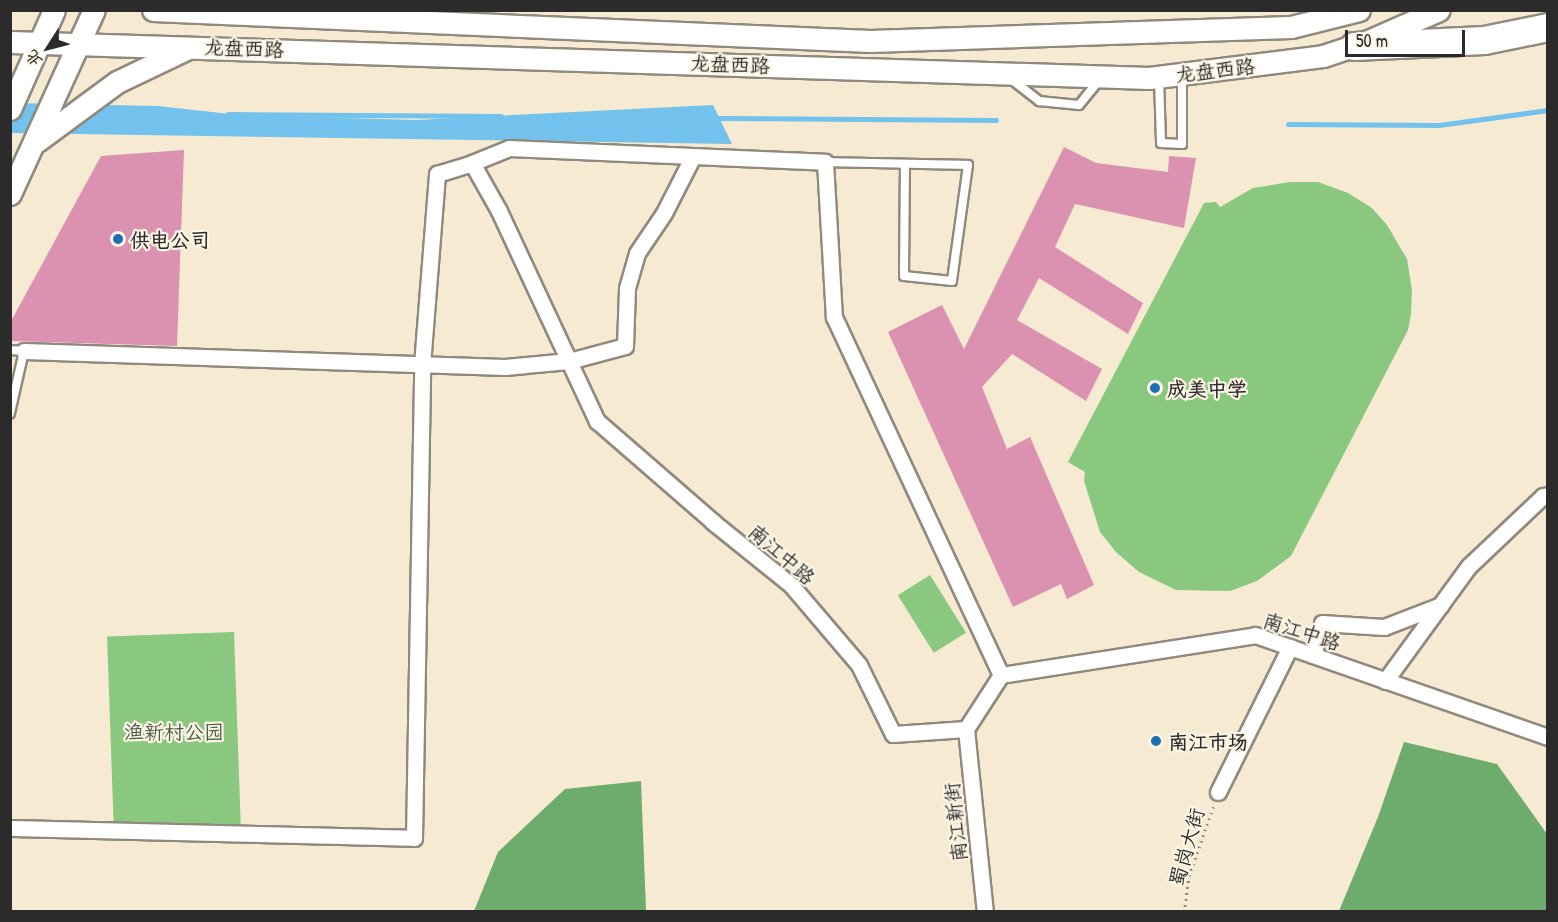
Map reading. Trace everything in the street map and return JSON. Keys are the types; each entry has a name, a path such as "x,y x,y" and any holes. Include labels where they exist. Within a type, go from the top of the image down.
{"highway":[{"path":"1354,46 1484,40 1548,27"}],"street":[{"path":"14,102 54,10"},
{"path":"10,194 94,10"},
{"name":"龙盘西路","path":"153,10 870,41 1291,27 1359,10"},
{"name":"龙盘西路","path":"10,42 1159,77 1323,56 1354,46 1439,10"},
{"path":"34,143 112,86 190,47"},
{"path":"10,828 414,838 422,365 437,174 472,163 509,147 825,162 834,317 1001,675 966,729"},
{"path":"17,351 505,367 569,361 625,346 627,288 637,253 664,213 693,156"},
{"name":"南江中路","path":"472,163 499,211 597,421 713,522 791,585 859,665 893,734 966,729"},
{"path":"1385,681 1469,566 1543,496 1548,495"},
{"path":"1313,655 1322,623 1384,627 1441,605"},
{"name":"南江中路","path":"1001,675 1255,634 1548,737"},
{"path":"1218,792 1290,647"},
{"name":"南江新街","path":"966,729 985,912"}],"lane":[{"path":"1000,72 1039,101 1079,105 1103,76"},
{"path":"1159,77 1161,144 1182,144 1182,74"},
{"path":"825,162 968,165 952,281 904,276 905,164"},
{"path":"10,413 17,351"}],"path":[{"name":"蜀岗大街","path":"1184,912 1190,876 1218,792"}],"green space":[{"path":"1290,182 1318,182 1348,193 1372,208 1387,225 1407,259 1412,290 1408,330 1291,556 1257,581 1230,591 1176,590 1139,572 1116,552 1100,532 1084,481 1085,472 1068,462 1204,203 1216,202 1220,207 1253,188"},
{"path":"930,575 966,633 934,653 898,595"},
{"name":"渔新村公园","path":"234,632 241,826 114,830 107,636"},
{"path":"1404,742 1497,764 1547,834 1547,911 1339,911 1378,817"},
{"path":"641,781 646,911 474,911 498,852 565,789"}],"water":[{"path":"11,103 158,106 239,115 416,120 713,105 732,144 11,133"}],"building":[{"path":"1064,147 1096,163 1168,172 1169,156 1196,158 1184,228 1075,204 1055,247 1143,303 1128,334 1039,278 1017,320 1102,369 1086,401 1012,354 982,387 1007,449 1030,437 1094,585 1067,599 1061,584 1013,607 888,332 942,305 964,349"},
{"name":"供电公司","path":"184,150 177,346 10,341 10,323 101,156"}],"waterway":[{"path":"1288,124 1439,125 1548,110"},
{"path":"228,114 501,116"},
{"path":"714,118 996,120"}],"place":[{"name":"供电公司","path":"118,239"},
{"name":"成美中学","path":"1155,388"},
{"name":"南江市场","path":"1156,741"}]}
